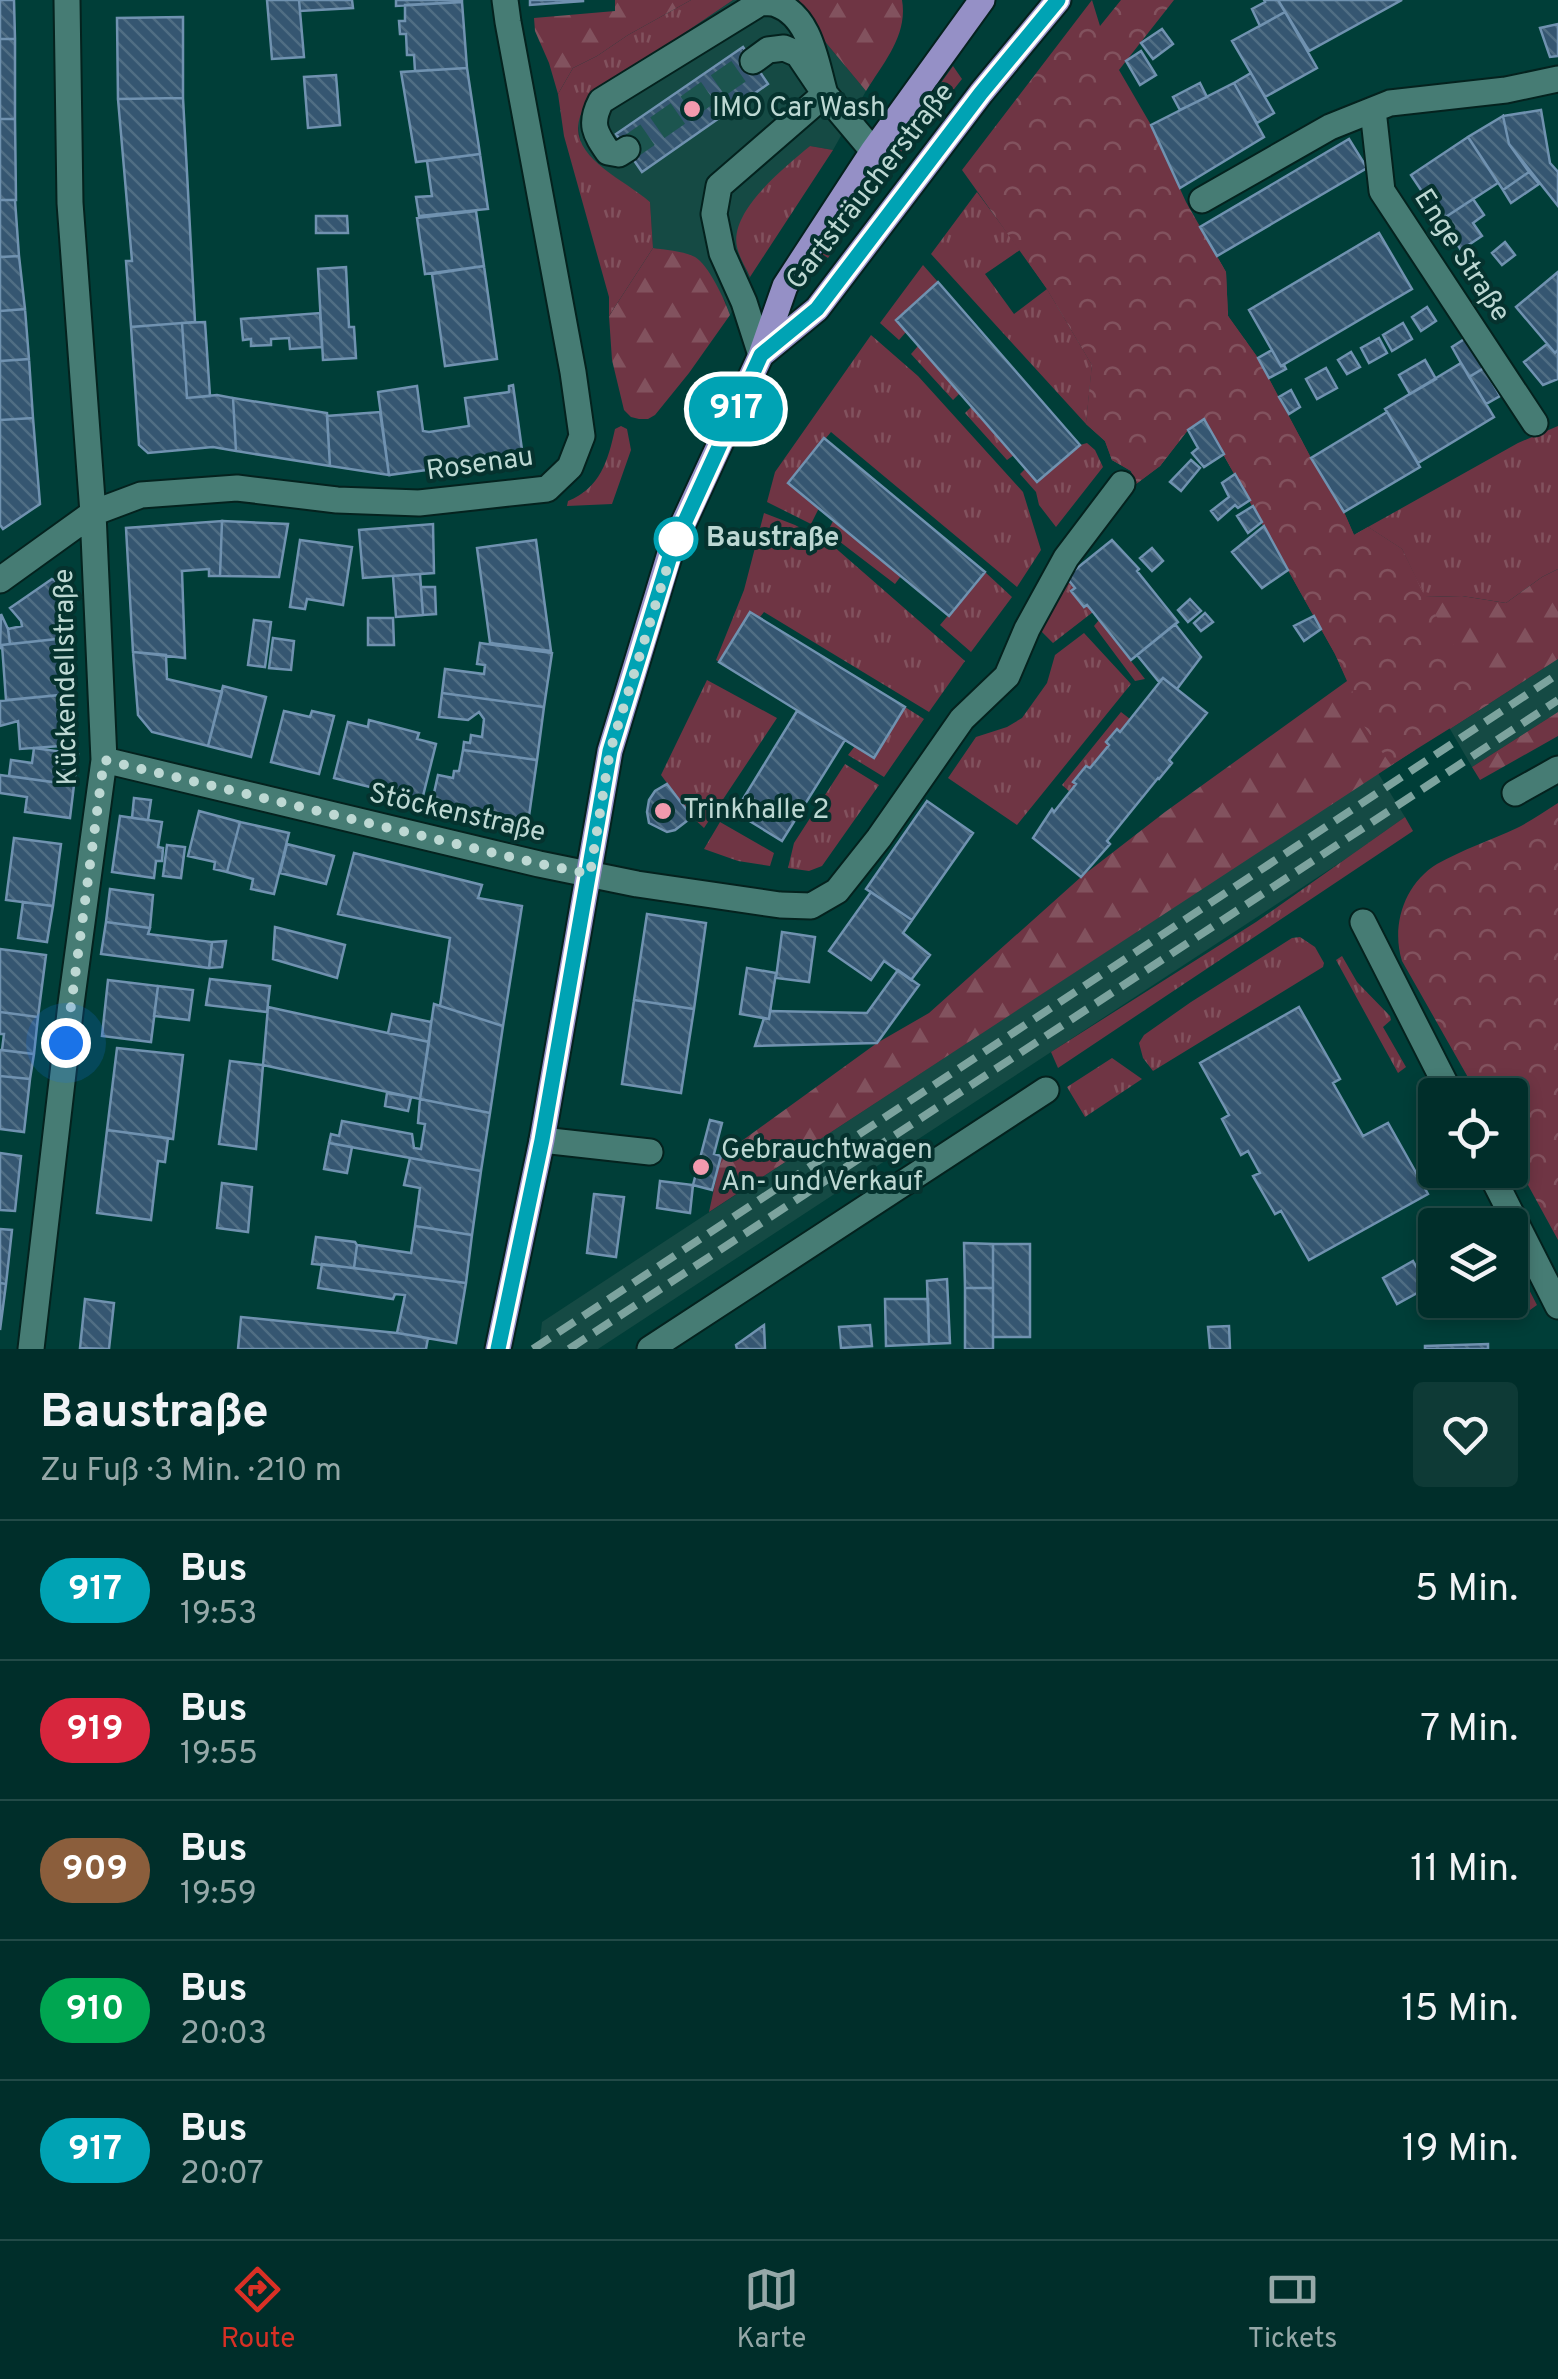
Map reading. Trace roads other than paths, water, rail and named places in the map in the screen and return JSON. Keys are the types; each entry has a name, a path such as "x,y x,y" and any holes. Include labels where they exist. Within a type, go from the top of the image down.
{"main road":[{"name":"Gartsträucherstraße","path":"761,355 785,286 873,151 982,0"},
{"name":"Gartsträucherstraße","path":"761,355 817,309 981,93 1058,0"},
{"path":"498,1349 542,1140 610,751 672,550 761,355"}],"street":[{"name":"Kückendellstraße","path":"31,1349 104,760 93,513 70,203 67,0"},
{"name":"Rosenau","path":"0,580 93,513 141,495 237,488 337,500 419,504 547,488 570,468 582,436 574,372 505,0"},
{"path":"626,150 619,154 608,152 596,134 594,115 601,102 760,3 778,4 798,20 810,39 825,94"},
{"path":"753,61 768,50 784,48 798,54 825,94 873,151"},
{"path":"1202,200 1330,126 1381,107 1558,79"},
{"path":"761,355 744,302 722,253 714,214 719,186 825,94"},
{"name":"Enge Straße","path":"1381,107 1382,191 1535,423"},
{"name":"Stöckenstraße","path":"104,760 540,864 637,884 811,906 837,891 962,719 1007,676 1026,629 1066,558 1122,484"},
{"path":"1516,792 1558,768"},
{"path":"1363,922 1442,1078"},
{"path":"650,1349 1046,1090"},
{"path":"542,1140 650,1152"},
{"path":"1498,1188 1558,1306"}],"tunnel":[{"path":"627,149 753,61"}],"railway":[{"path":"533,1349 1558,674"},
{"path":"569,1349 1558,700"}],"place":[{"name":"IMO Car Wash","path":"692,109"},
{"name":"Baustraße","path":"676,539"},
{"name":"Trinkhalle 2","path":"663,811"},
{"name":"Gebrauchtwagen An- und Verkauf","path":"701,1167"}]}
